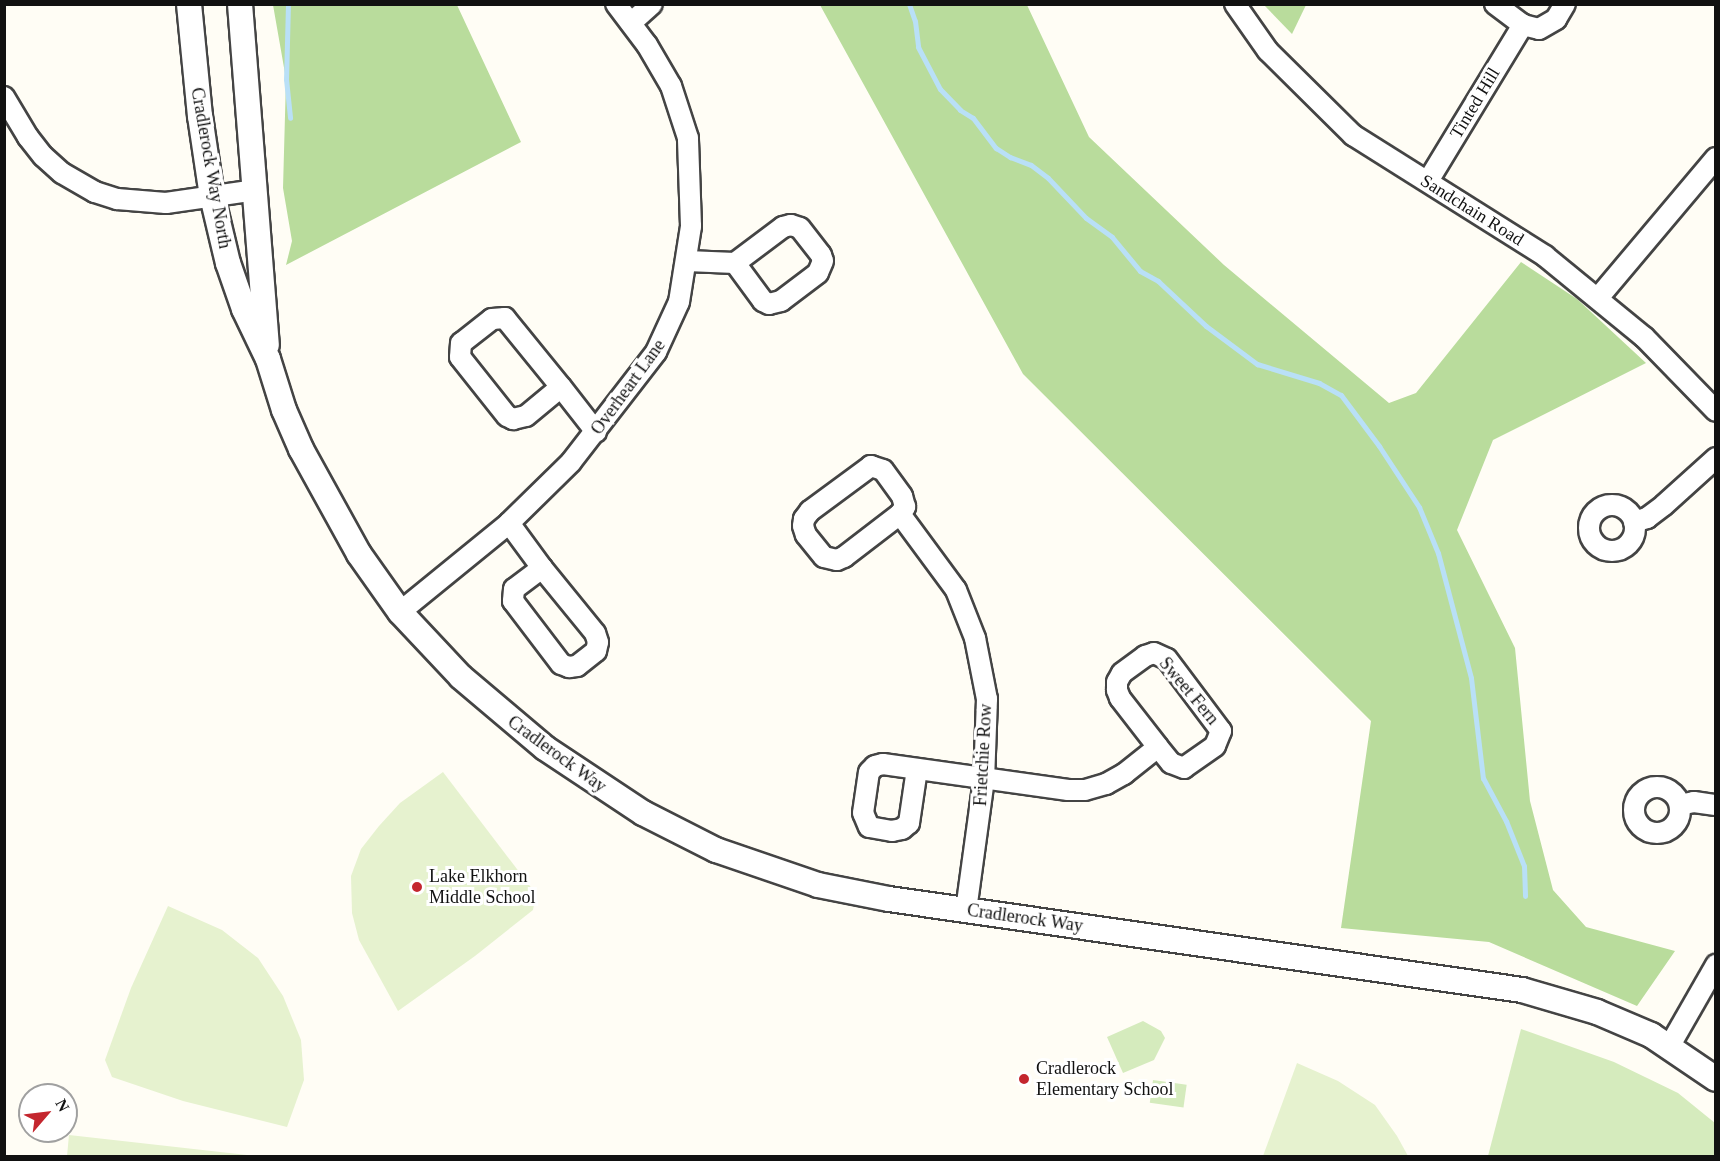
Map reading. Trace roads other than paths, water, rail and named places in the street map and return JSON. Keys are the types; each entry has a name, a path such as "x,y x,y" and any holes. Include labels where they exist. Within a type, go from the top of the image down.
{"street":[{"name":"Cradlerock Way North","path":"189,4 200,116 212,196 228,263 244,309 268,359 284,410 325,496 359,554 400,612"},
{"name":"Cradlerock Way North","path":"240,4 268,359"},
{"name":"Overheart Lane","path":"400,612 509,523 571,462 656,352 679,302 691,226 688,138 671,86 631,23 616,4"},
{"path":"631,23 652,4"},
{"name":"Sandchain Road","path":"1235,4 1268,51 1353,135 1545,256 1644,337 1716,411"},
{"path":"1495,4 1522,25 1539,29 1556,19 1565,4"},
{"name":"Tinted Hill","path":"1428,181 1522,25"},
{"path":"4,97 28,137 43,156 62,173 95,192 140,202 166,203 256,190"},
{"path":"1598,298 1716,158"},
{"path":"687,261 735,263 783,227 791,225 800,228 821,255 823,267 782,301 769,304 763,301 735,263"},
{"path":"561,387 526,416 513,419 507,416 460,357 461,343 492,319 505,318 561,387 596,432"},
{"path":"1634,522 1647,518 1664,505 1716,458"},
{"name":"Frietchie Row","path":"871,466 883,470 902,496 905,507 900,514 837,560 824,557 806,535 803,526 804,519 810,511 871,466"},
{"name":"Frietchie Row","path":"900,514 956,590 975,638 987,699 984,779 966,910"},
{"path":"509,523 595,633 598,642 596,651 577,666 569,667 561,664 513,601 514,589 542,568"},
{"name":"Cradlerock Way","path":"400,612 461,677 545,748 643,813 716,850 818,885 966,910 1522,990 1597,1012 1651,1035 1716,1079"},
{"name":"Sweet Fern","path":"1154,653 1167,658 1221,732 1215,746 1184,768 1171,763 1158,747 1120,698 1117,682 1122,673 1145,656 1154,653"},
{"path":"917,769 1085,790 1106,784 1124,774 1158,747"},
{"path":"1680,805 1694,802 1716,805"},
{"path":"1669,1047 1716,965"}],"waterway":[{"path":"288,4 286,79 290,118"},
{"path":"909,4 915,21 918,47 940,89 960,110 973,118 996,148 1010,157 1031,165 1048,178 1086,218 1112,237 1140,271 1158,281 1206,326 1257,364 1319,383 1341,395 1379,446 1419,507 1438,553 1471,678 1483,778 1506,821 1524,866 1525,896"}],"place":[{"name":"Lake Elkhorn Middle School","path":"417,887"},
{"name":"Cradlerock Elementary School","path":"1024,1079"}]}
